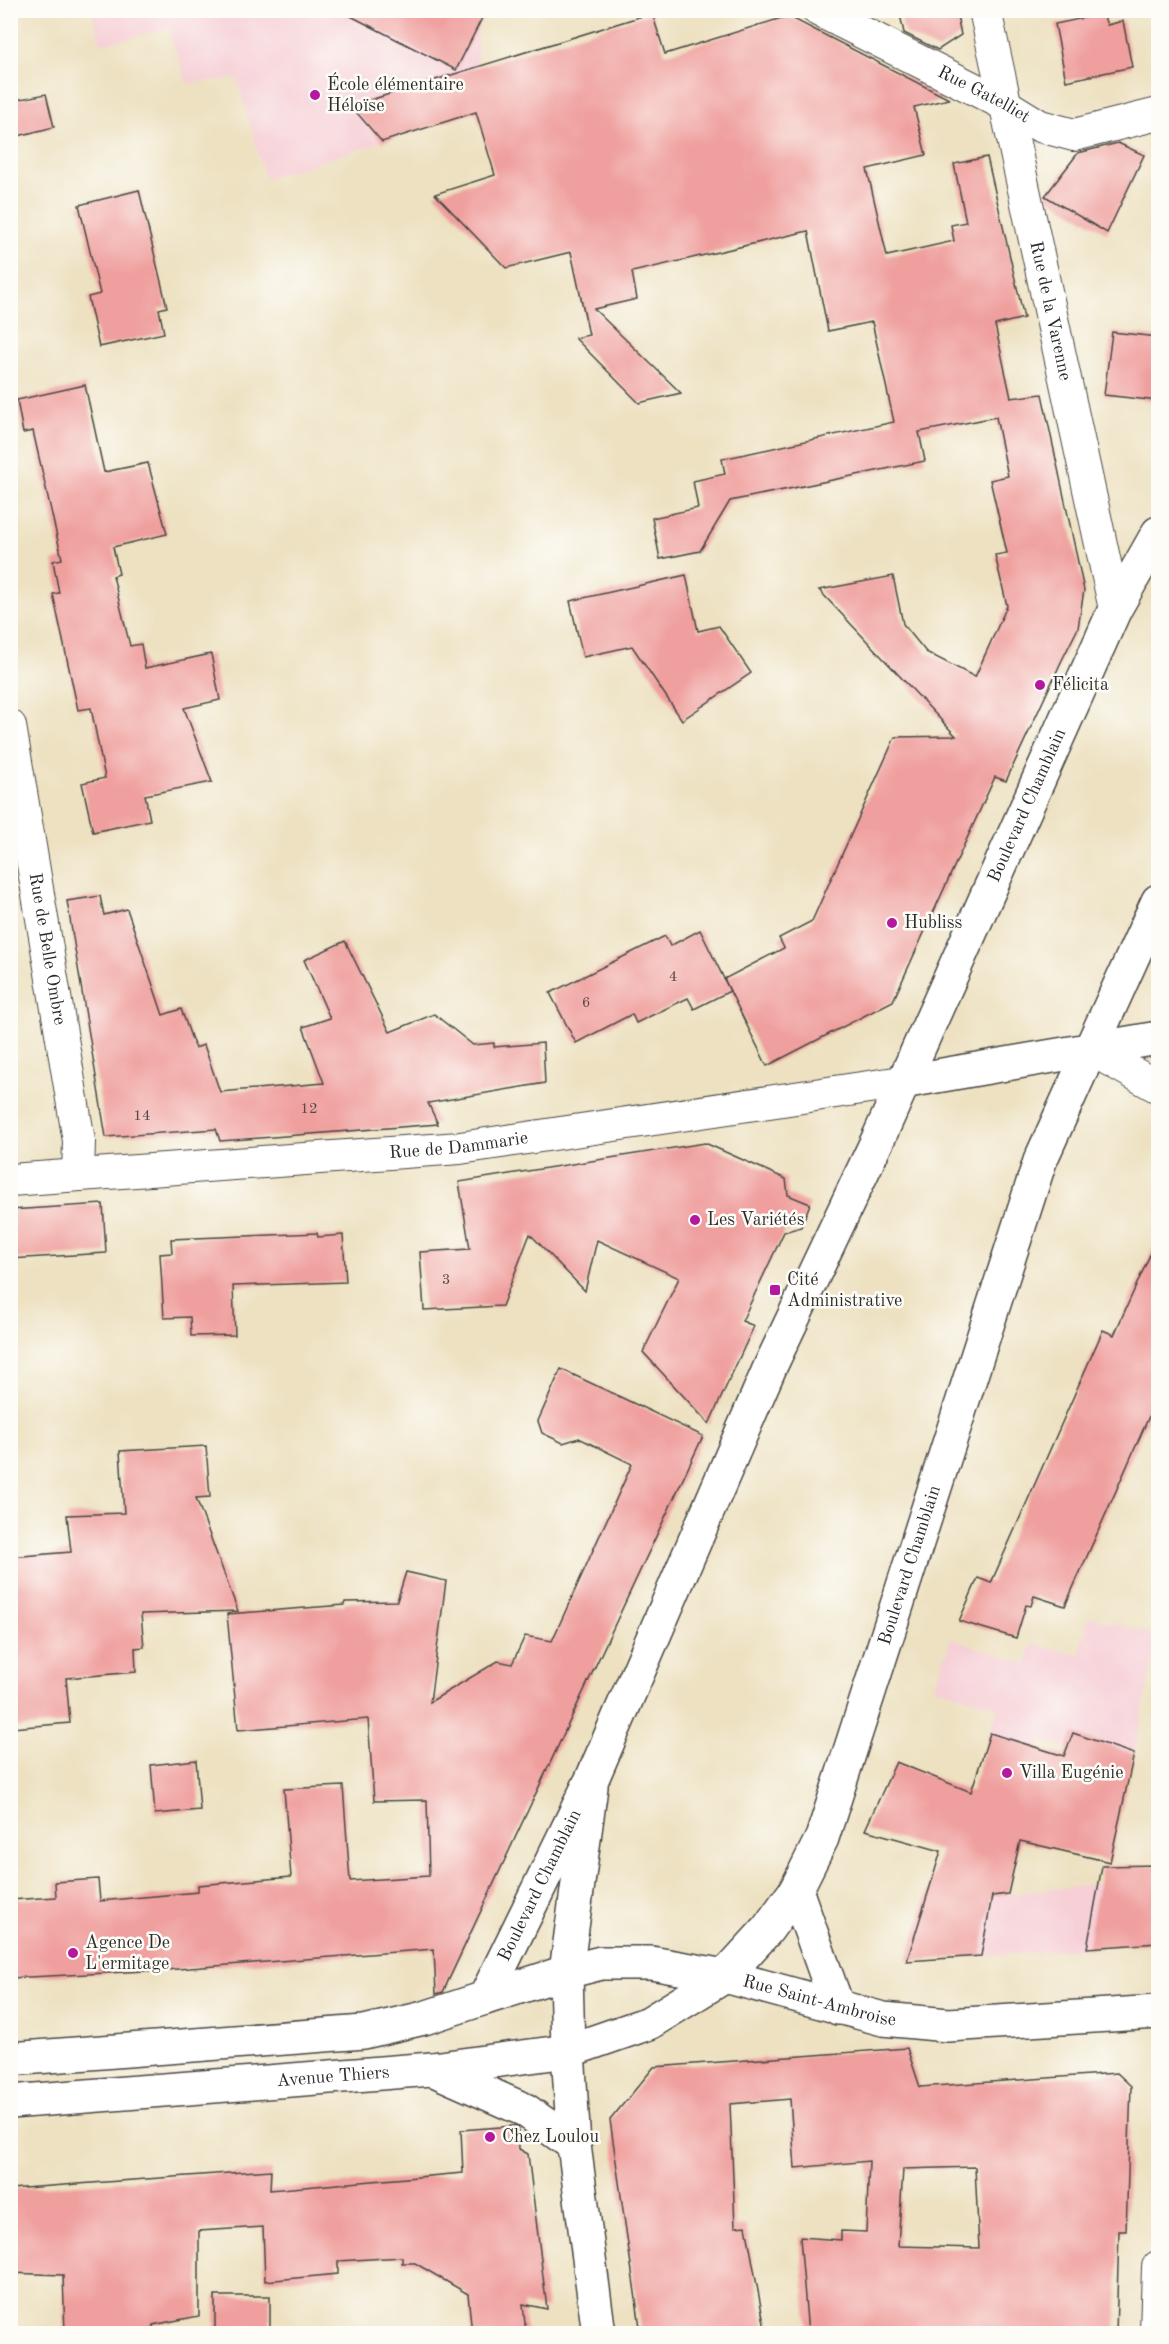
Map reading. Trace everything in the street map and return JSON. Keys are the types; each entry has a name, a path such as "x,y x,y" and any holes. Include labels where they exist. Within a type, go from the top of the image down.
{"main road":[{"name":"Boulevard Chamblain","path":"485,1998 592,1779 770,1367 879,1137 1115,609 1158,532"},
{"name":"Boulevard Chamblain","path":"649,2023 725,1976 767,1930 796,1890 822,1838 1040,1161 1158,901"},
{"path":"902,1082 1158,1038"},
{"path":"592,1779 566,1971 567,2051 574,2145 599,2334"},
{"path":"796,1890 838,2008"},
{"name":"Rue Saint-Ambroise","path":"485,1998 566,1971 601,1963 651,1963 725,1976 883,2019 948,2025 1158,2012"},
{"path":"10,2059 364,2032 424,2018 485,1998"},
{"name":"Avenue Thiers","path":"10,2102 432,2069 567,2051 649,2023"},
{"path":"432,2069 525,2110 574,2145"}],"street":[{"name":"Rue Gatelliet","path":"818,10 1006,105 1040,126 1074,135 1158,114"},
{"name":"Rue de la Varenne","path":"985,10 1115,609"},
{"name":"Rue de Belle Ombre","path":"10,726 79,1141 78,1175"},
{"path":"1090,1049 1158,1087"},
{"name":"Rue de Dammarie","path":"10,1180 460,1148 902,1082"},
{"path":"1156,2334 1158,2267"}],"shaded area":[{"name":"École élémentaire Héloïse","path":"92,11 486,11 477,29 477,67 352,107 382,142 265,179 237,78 187,83 168,29 101,44"},
{"path":"1089,1616 1158,1636 1134,1754 1093,1741 1068,1748 1041,1740 1040,1749 990,1733 998,1707 934,1687 951,1638 1026,1664 1032,1644 1079,1655"},
{"path":"1099,1884 1087,1948 981,1956 992,1896"}],"building":[{"path":"339,10 486,10 456,70"},
{"path":"899,10 956,10 961,35 938,50 904,33"},
{"path":"652,13 665,54 788,16 949,99 914,107 926,155 867,169 887,256 954,241 951,225 966,222 954,164 987,157 1024,318 995,325 1011,398 1042,394 1084,590 1078,628 1006,781 995,777 893,1001 767,1066 724,979 784,948 779,938 812,921 895,737 956,736 819,590 893,576 903,624 926,652 975,677 1007,606 995,555 1007,553 990,480 1008,476 996,417 919,432 925,461 730,501 700,551 660,559 652,518 698,508 693,481 725,474 722,459 894,422 872,322 828,331 808,231 632,272 637,299 594,309 681,393 639,403 575,338 589,335 571,252 506,268 435,194 495,175 476,112 382,142 351,106"},
{"path":"1103,14 1107,25 1123,21 1132,67 1066,81 1055,24"},
{"path":"46,94 54,127 10,138 10,101"},
{"path":"1118,143 1144,155 1107,233 1045,196 1078,153"},
{"path":"139,190 167,307 159,309 164,333 99,347 88,297 100,294 79,205"},
{"path":"1112,332 1158,337 1158,401 1104,395"},
{"path":"85,385 104,472 148,463 167,534 113,547 119,574 113,576 130,646 141,644 145,668 211,654 220,700 184,708 212,782 145,795 150,820 93,832 82,783 105,778 91,708 78,710 53,594 59,593 53,561 62,559 33,431 23,433 17,400"},
{"path":"686,575 698,631 719,626 751,673 682,720 632,646 583,657 570,601"},
{"path":"100,896 104,915 127,909 163,1015 181,1009 195,1048 204,1045 220,1092 324,1083 303,1027 330,1018 304,960 345,941 390,1032 434,1014 473,1045 494,1043 494,1047 543,1043 545,1083 428,1103 438,1124 220,1141 216,1129 106,1137 67,901"},
{"path":"700,930 730,991 694,1009 688,998 636,1023 632,1014 576,1043 550,993 665,936 670,946"},
{"path":"705,1143 786,1179 788,1195 810,1204 801,1227 784,1232 742,1321 754,1326 709,1424 643,1352 679,1278 597,1240 585,1291 530,1234 502,1306 424,1310 420,1252 470,1249 459,1182"},
{"path":"103,1204 106,1253 10,1259 10,1210"},
{"path":"317,1233 318,1237 343,1235 346,1282 233,1286 235,1335 191,1336 190,1317 164,1318 160,1254 172,1253 171,1239"},
{"path":"1158,1237 1158,1396 1065,1606 1034,1596 1031,1606 1026,1605 1016,1638 959,1621 978,1578 991,1583 1103,1330 1114,1335"},
{"path":"561,1369 703,1436 443,1992 436,1994 434,1949 165,1970 10,1978 10,1900 56,1897 55,1882 98,1879 100,1901 198,1892 198,1885 291,1877 284,1789 343,1786 350,1881 429,1876 427,1800 374,1801 368,1719 238,1730 227,1614 344,1605 345,1602 397,1601 406,1572 446,1581 430,1702 498,1661 512,1664 525,1636 552,1641 632,1464 579,1438 563,1443 542,1433 538,1421"},
{"path":"206,1446 210,1497 196,1498 238,1611 141,1614 144,1647 135,1648 136,1672 66,1678 70,1723 12,1728 10,1557 71,1552 67,1515 124,1513 120,1451"},
{"path":"990,1733 1064,1756 1073,1733 1134,1754 1110,1862 1020,1841 1008,1894 992,1896 981,1956 907,1961 941,1851 865,1830 896,1762 971,1792"},
{"path":"196,1760 200,1810 155,1814 151,1765"},
{"path":"1158,1865 1158,1943 1087,1948 1102,1866"},
{"path":"907,2048 920,2087 1117,2073 1131,2086 1126,2231 1119,2231 1116,2334 993,2334 891,2329 890,2334 808,2334 800,2237 841,2240 841,2231 866,2232 869,2161 795,2168 790,2099 730,2104 735,2227 746,2226 766,2334 641,2334 610,2120 654,2067","holes":["975,2167 979,2248 898,2246 903,2169"]},
{"path":"514,2126 518,2128 519,2149 528,2154 547,2309 523,2304 526,2334 472,2334 468,2294 415,2263 402,2263 402,2257 338,2261 338,2274 265,2281 263,2227 199,2231 199,2316 153,2325 152,2334 65,2334 63,2275 10,2273 10,2189 271,2170 270,2190 463,2173 461,2130"},
{"path":"215,2296 270,2296 270,2334 215,2334"}],"place":[{"name":"École élémentaire Héloïse","path":"315,95"},
{"name":"Félicita","path":"1040,685"},
{"name":"Hubliss","path":"892,923"},
{"name":"Les Variétés","path":"695,1220"},
{"name":"Cité Administrative","path":"775,1290"},
{"name":"Villa Eugénie","path":"1007,1773"},
{"name":"Agence De L'ermitage","path":"73,1953"},
{"name":"Chez Loulou","path":"490,2137"}]}
